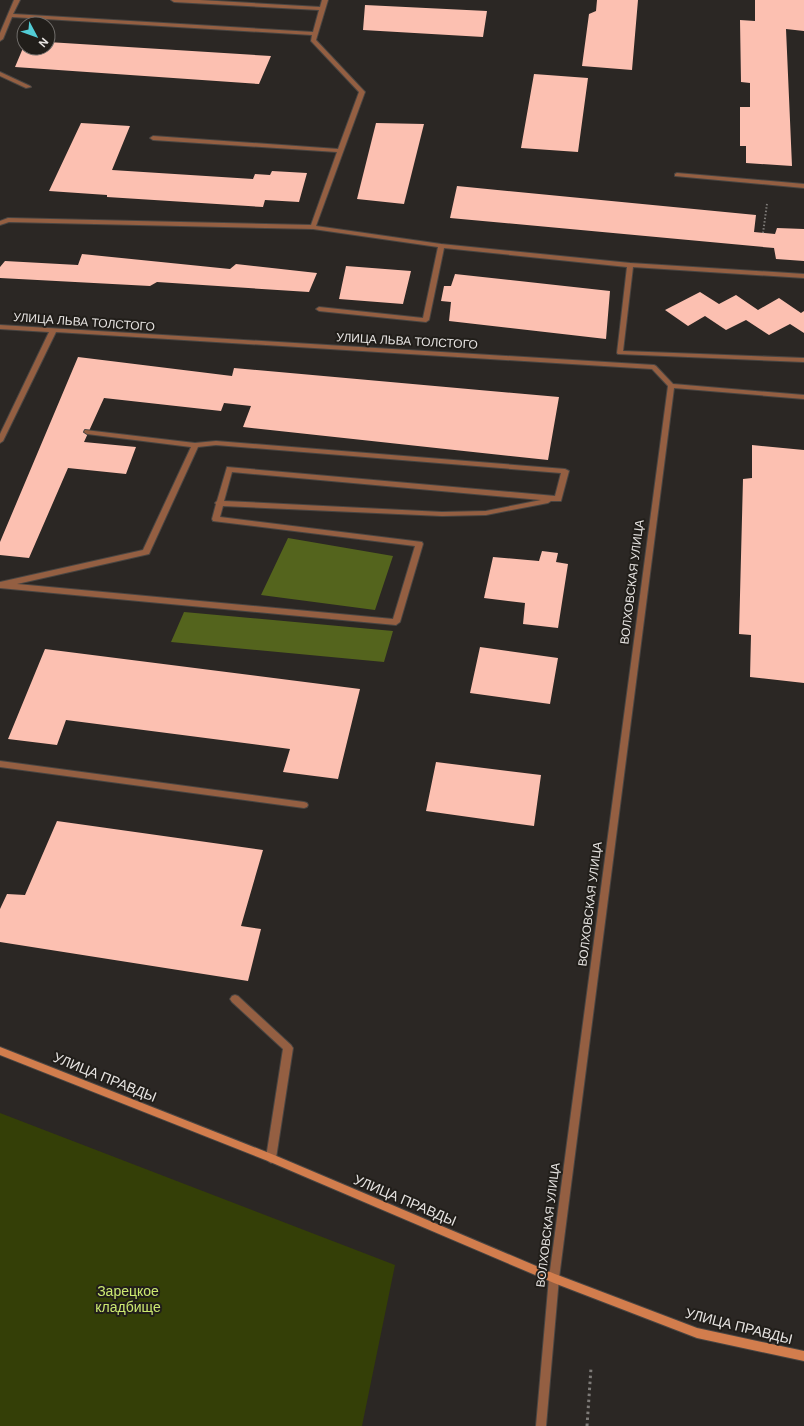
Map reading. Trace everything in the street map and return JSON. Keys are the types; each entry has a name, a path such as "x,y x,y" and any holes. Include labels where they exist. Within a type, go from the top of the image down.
{"main road":[{"name":"УЛИЦА ПРАВДЫ","path":"0,1051 271,1158 554,1278 697,1333 804,1356"}],"street":[{"path":"0,38 17,0"},
{"path":"174,0 323,9"},
{"path":"313,226 362,92 313,40 325,0"},
{"path":"10,15 315,34"},
{"path":"0,74 28,87"},
{"path":"153,138 341,150"},
{"path":"677,176 804,186"},
{"path":"0,223 8,220 313,226 441,246 630,265 804,276"},
{"path":"320,309 426,320 441,246"},
{"path":"630,265 620,353 804,360"},
{"name":"УЛИЦА ЛЬВА ТОЛСТОГО","path":"0,327 654,367 671,386"},
{"path":"0,442 54,331"},
{"path":"671,386 804,397"},
{"name":"ВОЛХОВСКАЯ УЛИЦА","path":"541,1426 554,1278 671,386"},
{"path":"87,432 195,445 216,443 565,472 558,499"},
{"path":"0,585 146,552 195,445"},
{"path":"0,585 396,622 419,544 216,519 229,469 558,499"},
{"path":"219,503 442,514 486,513 558,499"},
{"path":"0,764 304,805"},
{"path":"235,999 288,1048 271,1158"}],"path":[{"path":"763,233 770,184"},
{"path":"587,1426 591,1368"}],"green space":[{"path":"288,538 393,556 375,610 261,595"},
{"path":"184,612 393,631 384,662 171,642"},
{"name":"Зарецкое кладбище","path":"0,1113 395,1265 362,1426 0,1426"}],"building":[{"path":"597,0 638,0 632,70 582,66 589,14 596,11"},
{"path":"755,0 804,0 804,31 786,29 792,166 746,163 746,146 740,146 740,107 750,107 750,83 741,82 740,20 755,21"},
{"path":"365,5 487,11 483,37 363,30"},
{"path":"56,43 271,56 259,84 15,67 20,56 56,56"},
{"path":"534,74 588,78 578,152 521,148"},
{"path":"81,123 130,126 112,170 253,179 255,174 270,175 272,171 307,173 299,202 265,200 263,207 107,197 107,195 49,191"},
{"path":"376,123 424,124 404,204 357,199"},
{"path":"457,186 756,215 754,232 775,234 777,228 804,229 804,261 776,259 774,248 450,218"},
{"path":"82,254 230,269 236,264 317,273 309,292 157,282 150,286 0,278 0,267 5,261 78,265"},
{"path":"346,266 411,271 403,304 339,299"},
{"path":"455,274 610,291 606,339 449,321 451,302 441,301 444,286 451,286"},
{"path":"700,292 719,304 736,295 758,310 779,298 801,313 804,311 804,333 790,324 769,335 746,320 726,330 705,316 688,326 665,310"},
{"path":"78,357 232,376 234,368 559,397 548,460 243,427 251,406 224,403 221,411 104,398 84,442 136,447 126,474 68,468 29,558 0,555 0,542"},
{"path":"752,445 804,450 804,683 750,677 751,635 739,634 743,479 752,478"},
{"path":"542,551 558,553 556,562 568,564 558,628 523,624 525,603 484,598 493,557 539,561"},
{"path":"480,647 558,658 550,704 470,693"},
{"path":"45,649 360,689 338,779 283,772 290,749 66,720 57,745 8,739"},
{"path":"436,762 541,775 534,826 426,811"},
{"path":"57,821 263,850 241,926 261,929 248,981 0,942 0,909 7,894 25,895"}]}
